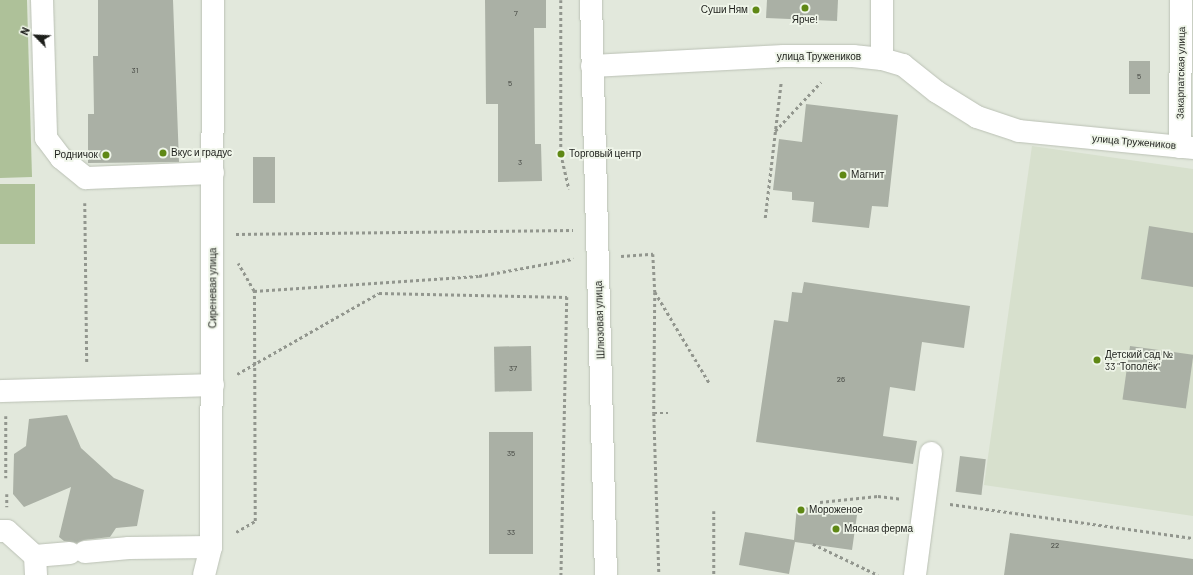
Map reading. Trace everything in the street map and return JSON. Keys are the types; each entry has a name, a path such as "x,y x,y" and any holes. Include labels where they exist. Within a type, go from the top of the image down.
{"street":[{"path":"42,0 46,138 61,158 86,178 213,173"},
{"name":"Сиреневая улица","path":"204,575 211,547 213,385 213,0"},
{"name":"Шлюзовая улица","path":"591,0 606,575"},
{"path":"882,0 882,59"},
{"name":"Закарпатская улица","path":"1181,0 1186,147"},
{"name":"улица Тружеников","path":"592,66 784,56 853,56 882,59 903,65 937,92 977,117 1019,131 1186,147"},
{"path":"3,391 213,385"},
{"path":"915,575 931,453"},
{"path":"0,531 7,531 36,566 78,552 129,548 211,547"}],"path":[{"path":"561,0 561,154"},
{"path":"765,218 784,56"},
{"path":"775,131 823,80"},
{"path":"86,178 87,388"},
{"path":"230,234 579,230"},
{"path":"597,256 653,254 655,292 654,413 659,575"},
{"path":"254,291 479,276 574,258"},
{"path":"655,292 710,384"},
{"path":"213,385 254,367 379,293 567,298 561,575"},
{"path":"3,391 6,478"},
{"path":"654,413 668,413"},
{"path":"820,502 878,496 924,501"},
{"path":"969,507 1193,538"},
{"path":"714,511 714,575"},
{"path":"813,544 878,575"}],"shaded area":[{"name":"Детский сад № 33 \"Тополёк\"","path":"1032,146 1193,169 1193,516 984,485"}],"green space":[{"path":"0,0 27,0 32,177 0,178"},
{"path":"0,184 35,184 35,244 0,244"}],"building":[{"path":"98,0 173,0 179,162 88,163 88,114 94,114 93,56 98,56"},
{"path":"485,0 546,0 546,28 534,28 535,144 541,144 542,181 498,182 498,104 486,104"},
{"path":"767,0 838,0 837,21 766,18"},
{"path":"1129,61 1150,61 1150,94 1129,94"},
{"name":"Магнит","path":"806,104 898,115 888,207 872,206 869,228 812,222 814,202 792,200 792,192 773,190 779,139 802,142"},
{"path":"253,157 275,157 275,203 253,203"},
{"path":"1149,226 1193,233 1193,287 1141,279"},
{"path":"804,282 970,306 964,348 922,342 915,391 890,387 883,436 917,441 913,464 756,442 774,320 788,322 792,292 802,293"},
{"path":"531,346 532,391 495,392 494,347"},
{"path":"1130,346 1193,355 1186,408 1122,399"},
{"path":"67,415 81,448 114,478 144,490 137,526 116,528 110,537 84,540 77,543 64,541 59,537 71,487 24,507 13,494 14,454 26,446 29,419"},
{"path":"489,432 533,432 533,554 489,554"},
{"path":"960,456 986,459 981,495 956,492"},
{"path":"797,506 857,515 852,550 795,542 789,574 739,565 745,532 794,540"},
{"path":"1010,533 1193,559 1193,575 1004,575"}],"place":[{"name":"Ярче!","path":"805,8"},
{"name":"Суши Ням","path":"756,10"},
{"name":"Вкус и градус","path":"163,153"},
{"name":"Торговый центр","path":"561,154"},
{"name":"Родничок","path":"106,155"},
{"name":"Магнит","path":"843,175"},
{"name":"Детский сад № 33 \"Тополёк\"","path":"1097,360"},
{"name":"Мороженое","path":"801,510"},
{"name":"Мясная ферма","path":"836,529"}]}
